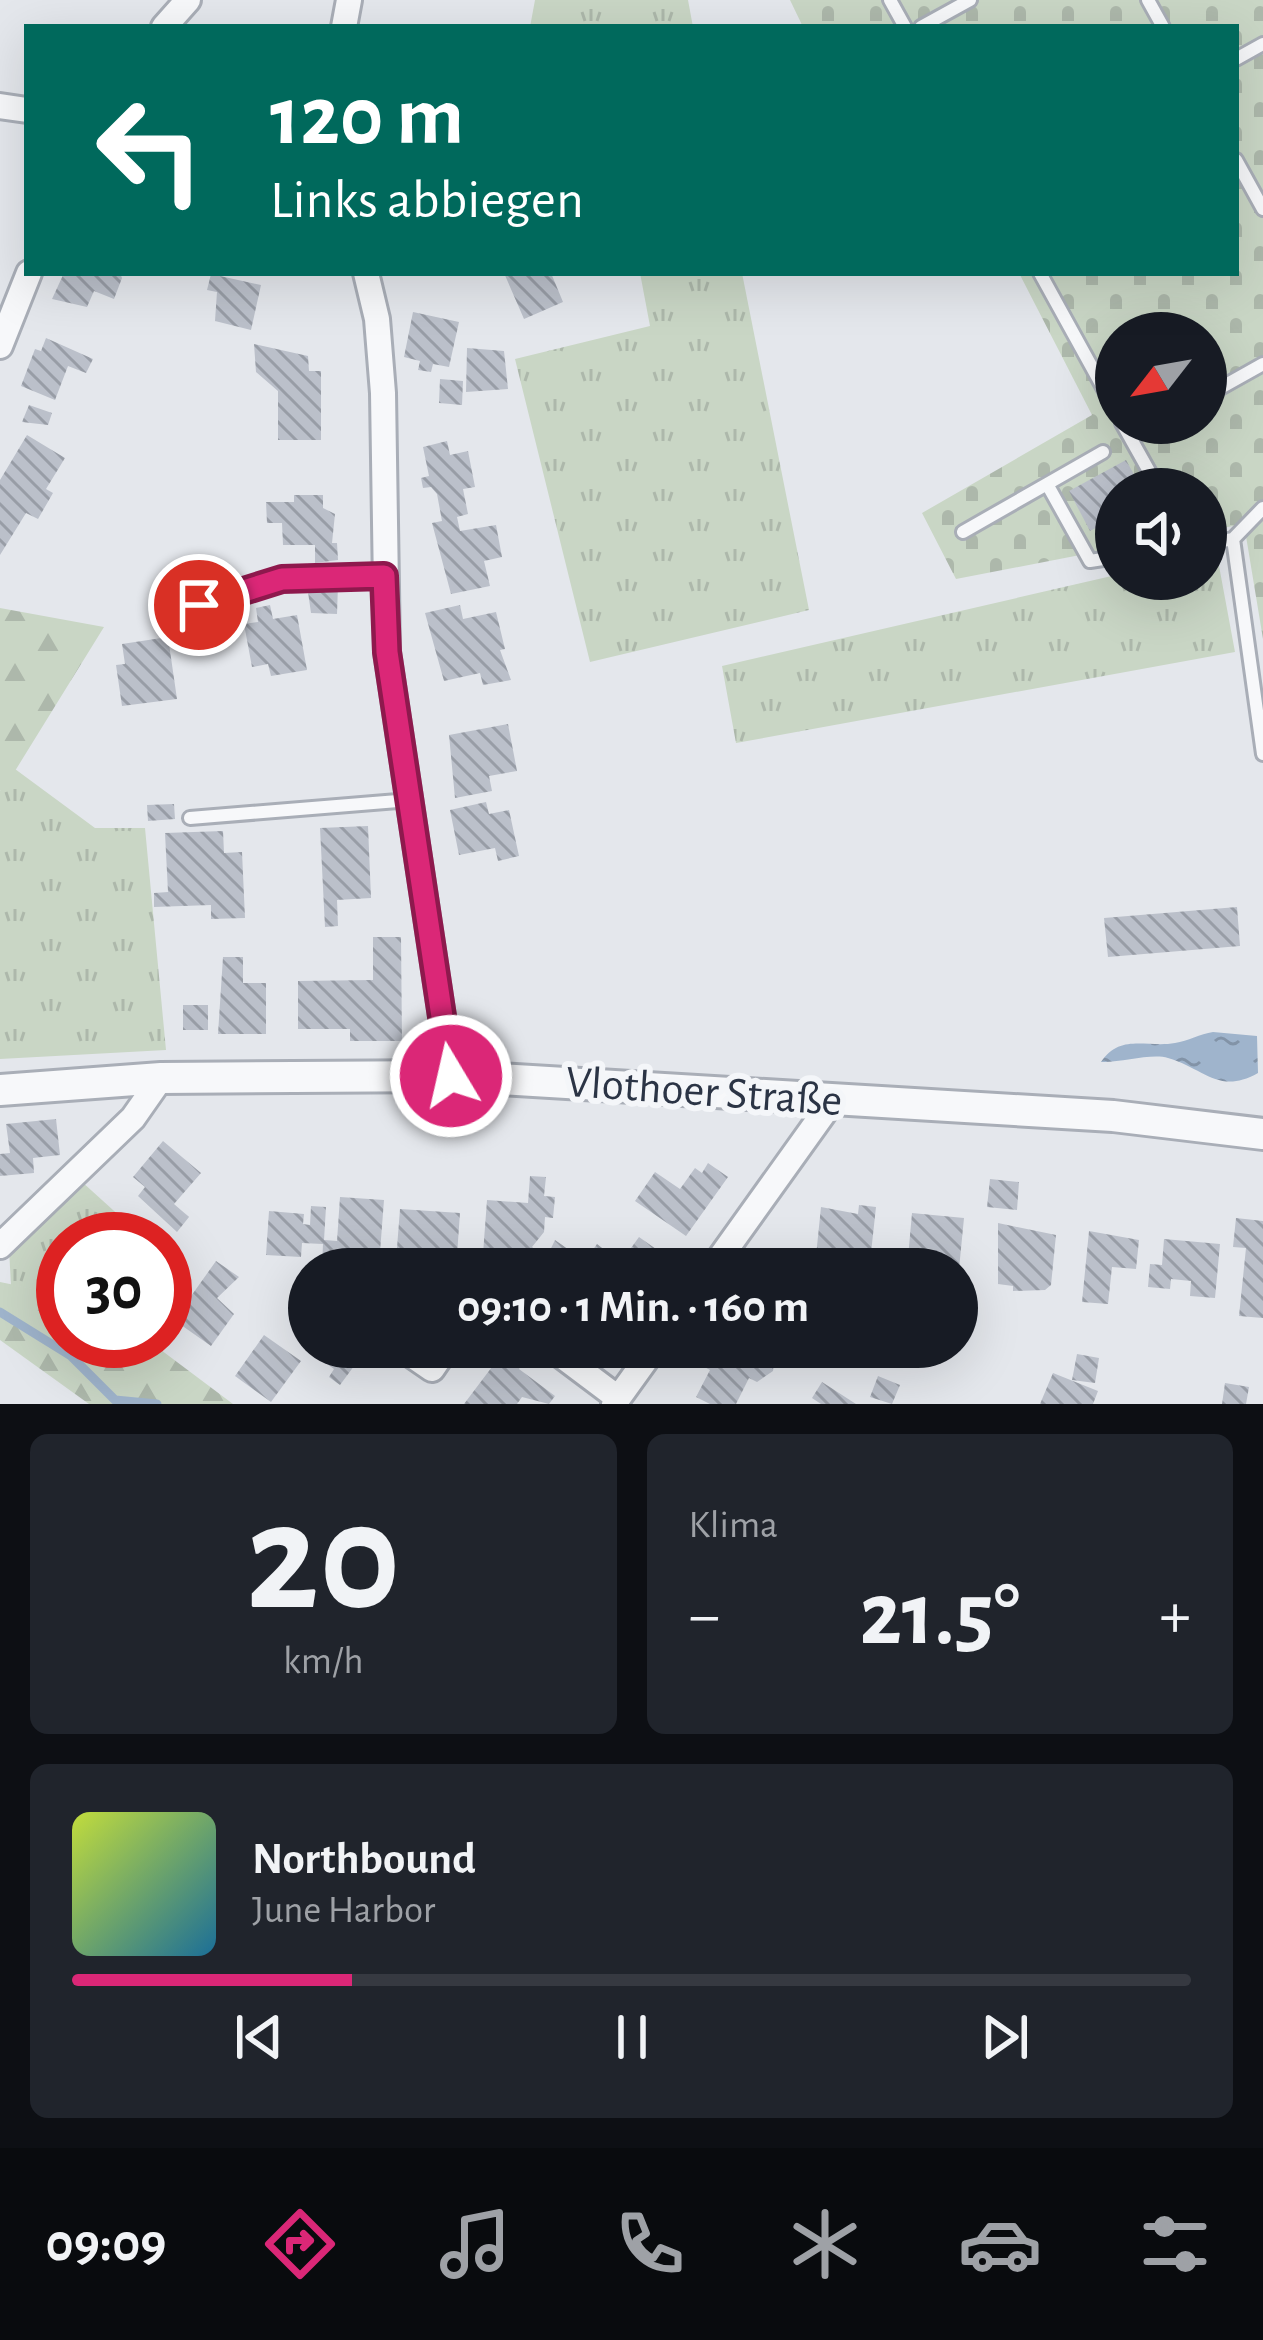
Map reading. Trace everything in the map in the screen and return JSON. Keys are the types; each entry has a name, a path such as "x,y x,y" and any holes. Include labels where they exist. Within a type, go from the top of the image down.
{"street":[{"path":"167,24 188,0"},
{"path":"0,346 27,276"},
{"path":"367,276 377,319 382,393 387,652 451,1076"},
{"name":"Vlothoer Straße","path":"0,1090 161,1078 451,1076 1113,1116 1263,1134"},
{"path":"0,1246 134,1118 161,1078"},
{"path":"727,1248 833,1100"},
{"path":"576,1368 616,1401 640,1368"}],"lane":[{"path":"926,24 970,0"},
{"path":"1239,165 1263,208"},
{"path":"1042,276 1095,374"},
{"path":"1227,384 1263,364"},
{"path":"963,532 1103,452"},
{"path":"1047,484 1090,562 1095,561"},
{"path":"1227,540 1263,508"},
{"path":"1233,539 1263,754"},
{"path":"165,620 232,590 282,579 384,576"},
{"path":"190,818 410,800"}],"green space":[{"path":"535,0 688,0 692,24 531,24"},
{"path":"790,0 1263,0 1263,639 1244,524 1227,527 1227,468 1095,468 1095,552 956,579 922,513 1092,415 1021,276 1239,276 1239,24 802,24"},
{"path":"641,276 743,276 809,610 590,662 515,359 650,326"},
{"path":"1095,580 1095,600 1225,600 1235,652 736,743 722,666"},
{"path":"0,608 104,627 2,792 0,790"},
{"path":"15,769 95,828 145,828 166,1050 0,1059 0,791"},
{"path":"81,1181 115,1212 48,1212"},
{"path":"36,1224 36,1290 11,1285 9,1249"},
{"path":"0,1282 36,1289 36,1366 0,1340"},
{"path":"39,1368 185,1368 233,1404 89,1404"}],"water":[{"path":"1213,1032 1257,1036 1258,1073 1222,1081 1161,1057 1101,1062 1125,1045 1175,1043"}],"building":[{"path":"63,276 122,278 114,299 94,291 87,307 52,299"},
{"path":"210,276 261,285 251,330 215,321 217,292 207,290"},
{"path":"505,276 552,276 563,302 524,319"},
{"path":"413,312 459,322 449,367 433,364 431,372 418,370 420,361 404,357"},
{"path":"46,338 93,359 86,373 68,366 55,400 21,386 35,349 41,351"},
{"path":"254,344 308,356 309,371 321,371 321,440 278,440 278,391 256,372"},
{"path":"467,348 504,351 508,389 466,392"},
{"path":"440,379 463,381 462,405 439,403"},
{"path":"29,405 52,413 48,425 22,422"},
{"path":"27,435 65,458 46,489 53,493 38,519 26,513 0,555 0,480"},
{"path":"447,441 450,455 468,451 475,487 463,489 468,514 457,517 460,531 496,525 502,557 484,561 490,586 451,594 432,523 442,521 437,494 431,487 423,488 421,478 429,476 423,447"},
{"path":"1095,477 1095,528 1090,531 1069,491"},
{"path":"294,495 323,495 323,508 335,514 332,543 337,543 338,560 315,563 315,545 283,545 282,523 267,523 266,502 294,502"},
{"path":"307,585 338,585 337,614 311,613"},
{"path":"270,605 273,619 297,615 307,670 271,676 268,664 252,667 244,624 258,622 256,608"},
{"path":"460,605 463,619 496,612 505,649 500,650 511,680 483,685 480,673 444,681 425,613"},
{"path":"168,637 177,699 122,706 116,665 125,664 122,644"},
{"path":"508,724 517,771 489,776 492,791 455,798 449,735"},
{"path":"486,802 489,814 509,810 519,856 498,861 495,848 459,855 450,810"},
{"path":"174,804 175,819 148,821 147,805"},
{"path":"368,826 371,898 337,900 338,926 325,927 320,828"},
{"path":"223,831 224,853 242,852 245,918 211,919 211,905 154,907 154,893 168,892 165,833"},
{"path":"1237,907 1240,946 1108,957 1104,918"},
{"path":"373,937 401,937 402,1041 350,1041 350,1029 298,1029 298,981 373,980"},
{"path":"223,957 243,957 243,983 266,983 266,1034 218,1034"},
{"path":"183,1005 208,1005 208,1030 183,1030"},
{"path":"429,1113 448,1114 448,1133 429,1133"},
{"path":"56,1119 60,1155 33,1158 34,1173 0,1176 0,1154 10,1153 6,1124"},
{"path":"163,1141 201,1173 174,1204 183,1212 155,1212 138,1196 145,1187 133,1177"},
{"path":"708,1163 728,1177 686,1236 635,1201 655,1172 680,1189 695,1168 702,1173"},
{"path":"530,1176 546,1177 544,1196 555,1197 553,1218 545,1217 544,1232 533,1248 483,1248 487,1200 528,1203"},
{"path":"990,1179 1019,1182 1017,1210 987,1207"},
{"path":"340,1197 384,1200 380,1248 323,1248 323,1244 302,1243 302,1248 288,1248 288,1256 266,1255 269,1211 304,1214 303,1224 310,1225 311,1206 326,1207 324,1240 337,1241"},
{"path":"859,1205 876,1207 872,1248 817,1248 821,1207 858,1214"},
{"path":"400,1209 460,1213 458,1248 397,1248"},
{"path":"912,1213 964,1218 961,1248 909,1248"},
{"path":"1236,1218 1263,1221 1263,1318 1239,1316 1246,1248 1233,1247"},
{"path":"998,1223 1056,1235 1051,1285 1045,1290 1013,1291 1013,1286 998,1284"},
{"path":"1089,1231 1139,1240 1136,1269 1112,1267 1108,1304 1082,1302"},
{"path":"639,1237 655,1248 631,1248"},
{"path":"1164,1239 1220,1244 1215,1298 1190,1296 1191,1281 1171,1279 1170,1289 1148,1287 1150,1264 1162,1265"},
{"path":"216,1261 239,1277 217,1298 234,1314 211,1346 192,1333 192,1295"},
{"path":"264,1335 288,1352 288,1368 296,1368 271,1402 235,1376"},
{"path":"1077,1354 1099,1358 1095,1383 1072,1380"},
{"path":"353,1368 340,1385 329,1377 334,1369"},
{"path":"491,1368 520,1368 555,1396 549,1404 522,1397 517,1404 464,1404"},
{"path":"706,1368 773,1368 757,1382 749,1378 736,1404 710,1404 696,1397 710,1370"},
{"path":"1053,1373 1098,1391 1093,1404 1040,1404"},
{"path":"878,1376 900,1385 892,1404 870,1397"},
{"path":"822,1382 856,1404 821,1404 812,1398"},
{"path":"1225,1383 1249,1387 1246,1404 1222,1404"}],"waterway":[{"path":"0,1312 71,1356 115,1400 157,1404"}],"route":[{"path":"199,605 232,590 282,579 384,576 387,652 451,1076"}]}
